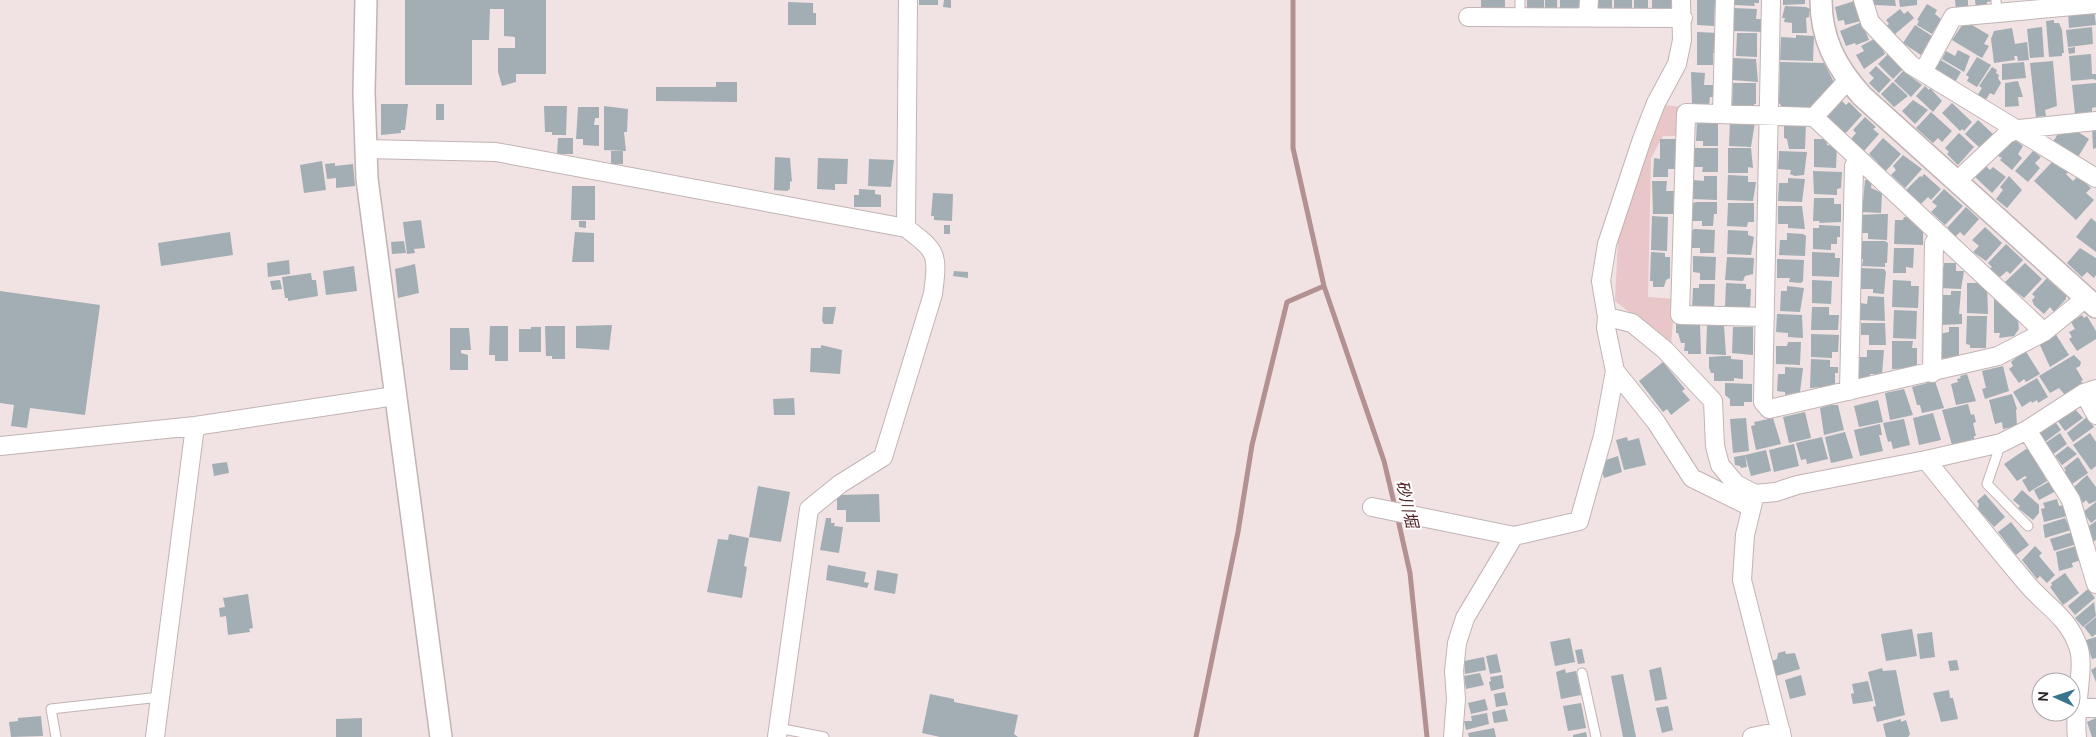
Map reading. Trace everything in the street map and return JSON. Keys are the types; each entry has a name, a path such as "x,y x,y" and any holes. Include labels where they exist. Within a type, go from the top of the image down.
{"street":[{"path":"366,0 365,149 394,396 441,737"},
{"path":"906,228 908,0"},
{"path":"1372,507 1514,536 1579,521 1603,436 1615,371 1606,328 1607,317 1601,282 1608,244 1642,139 1656,103 1677,64 1682,40 1683,18 1681,0"},
{"path":"1722,114 1725,0"},
{"path":"1771,0 1763,402 1769,409 1932,373 1998,356 2044,332 2091,302 1862,96 1836,63 1826,40 1821,0"},
{"path":"1863,0 1870,22 1911,65 2096,178"},
{"path":"1922,72 1954,17 1997,6 2096,4"},
{"path":"1468,17 1520,8 1589,8 1683,18"},
{"path":"1814,117 1848,80"},
{"path":"1765,317 1680,315 1686,113 1814,117 2044,332"},
{"path":"1957,181 2007,134 2018,129 2096,121"},
{"path":"365,149 496,152 906,228 930,247 935,255 937,267 933,294 883,457 840,484 809,509 778,732"},
{"path":"1849,392 1854,166 1859,160"},
{"path":"1932,373 1934,243 1941,235"},
{"path":"1607,317 1632,323 1665,350 1712,401 1715,446 1720,465 1753,500"},
{"path":"1615,371 1656,422 1692,478 1753,500 1797,485 1926,460 2001,443 2027,430 2090,391 2096,415"},
{"path":"0,446 196,426 394,396"},
{"path":"155,737 196,426"},
{"path":"2027,430 2071,500 2096,583"},
{"path":"1926,460 2029,587 2059,614 2078,646 2081,658 2080,672"},
{"path":"1752,737 1781,734 1742,580 1745,535 1753,500"},
{"path":"1453,737 1456,699 1454,670 1457,643 1465,618 1514,536"},
{"path":"2081,707 2096,708"},
{"path":"2076,722 2077,737"}],"lane":[{"path":"2001,443 1987,484 2028,526"},
{"path":"1582,673 1596,737"},
{"path":"56,737 51,709 160,697"},
{"path":"778,732 824,737"}],"shaded area":[{"path":"1664,105 1681,107 1679,136 1663,136 1651,158 1648,297 1675,299 1671,344 1615,301 1618,239"}],"building":[{"path":"405,0 546,0 546,74 516,74 516,82 502,86 498,72 498,48 515,48 515,37 504,36 504,9 490,9 489,40 472,40 472,85 405,85"},
{"path":"919,0 938,0 938,5 919,5"},
{"path":"944,0 951,0 951,8 943,7"},
{"path":"1481,0 1505,0 1505,12 1481,11"},
{"path":"1527,0 1544,0 1544,11 1530,11 1527,8"},
{"path":"1545,0 1557,0 1557,11 1545,11"},
{"path":"1560,0 1580,0 1580,11 1560,11"},
{"path":"1595,0 1612,0 1612,10 1595,10"},
{"path":"1614,0 1632,0 1632,8 1614,8"},
{"path":"1634,0 1648,0 1648,10 1634,10"},
{"path":"1652,0 1671,0 1671,11 1652,11"},
{"path":"1697,0 1715,0 1714,26 1697,25"},
{"path":"1734,0 1759,0 1759,3 1754,3 1755,6 1734,5"},
{"path":"1783,0 1805,0 1805,4 1783,5"},
{"path":"1858,0 1861,21 1845,25 1844,20 1838,21 1835,7"},
{"path":"1873,0 1895,0 1896,6 1874,5"},
{"path":"1899,0 1917,0 1917,5 1900,7"},
{"path":"1955,0 1968,0 1968,9 1956,11"},
{"path":"1975,0 1993,1 1987,2 1987,6 1976,8"},
{"path":"788,2 813,3 813,13 816,13 816,25 788,25"},
{"path":"1927,4 1937,10 1935,14 1941,19 1932,34 1917,25 1919,21 1917,20"},
{"path":"1785,6 1806,7 1810,9 1809,17 1806,18 1807,33 1792,33 1792,23 1784,22 1785,18 1782,18"},
{"path":"1734,8 1757,9 1756,19 1763,19 1763,32 1733,31"},
{"path":"1900,9 1904,14 1908,11 1914,18 1894,35 1886,26 1889,24 1886,20"},
{"path":"2094,10 2096,25 2069,28 2068,13"},
{"path":"2054,20 2054,23 2059,23 2062,30 2064,53 2062,53 2062,56 2049,57 2046,21"},
{"path":"1965,21 1989,35 1984,44 1989,46 1982,58 1952,40"},
{"path":"1862,22 1869,40 1856,45 1855,43 1846,46 1840,31"},
{"path":"1915,25 1932,36 1921,55 1903,43"},
{"path":"2042,27 2044,57 2030,58 2027,29"},
{"path":"2092,27 2093,44 2068,47 2066,30"},
{"path":"2012,28 2015,44 2027,42 2029,60 2018,61 2017,56 2014,56 2015,60 1994,63 1991,39 1994,31"},
{"path":"1697,32 1719,33 1718,53 1713,53 1713,65 1697,65"},
{"path":"1737,33 1757,33 1757,57 1736,56"},
{"path":"1796,35 1814,36 1813,61 1780,60 1781,37 1796,38"},
{"path":"1876,38 1885,54 1864,69 1856,55 1864,51 1861,46"},
{"path":"2075,47 2075,53 2069,54 2068,48"},
{"path":"1958,50 1970,56 1964,72 1942,59 1946,51 1955,56"},
{"path":"1889,53 1903,69 1893,79 1878,64"},
{"path":"2091,54 2092,74 2096,74 2096,80 2071,81 2069,56"},
{"path":"1977,57 1991,65 1977,87 1967,81 1969,77 1966,75"},
{"path":"1733,58 1756,59 1758,82 1732,80"},
{"path":"1939,59 1961,72 1954,84 1933,69"},
{"path":"2053,61 2057,106 2045,110 2046,116 2036,117 2030,63"},
{"path":"1780,62 1824,63 1835,84 1815,107 1808,110 1784,109 1779,103"},
{"path":"2024,62 2026,78 2002,80 2002,64"},
{"path":"1876,66 1891,80 1879,93 1869,83 1874,78 1869,73"},
{"path":"1992,67 1997,70 1996,73 1999,75 1998,78 2001,83 1994,95 1990,93 1985,101 1977,96 1982,88 1979,86"},
{"path":"1903,71 1922,85 1911,97 1894,81"},
{"path":"1691,72 1705,73 1704,85 1714,85 1714,97 1710,97 1709,106 1692,105"},
{"path":"2018,81 2023,97 2018,97 2019,106 2005,107 2005,83"},
{"path":"716,82 737,82 737,102 656,101 656,87 716,87"},
{"path":"1893,82 1908,96 1894,107 1881,94"},
{"path":"1733,83 1756,83 1756,104 1754,104 1754,108 1735,108 1732,105"},
{"path":"2096,83 2096,107 2092,108 2092,112 2075,114 2072,85"},
{"path":"1925,86 1929,90 1930,88 1942,101 1933,112 1916,96"},
{"path":"1841,100 1846,105 1849,102 1862,115 1844,135 1826,115"},
{"path":"1913,100 1928,110 1915,124 1902,111"},
{"path":"1952,103 1972,122 1964,131 1962,129 1960,131 1942,113"},
{"path":"381,104 408,104 405,130 401,130 401,133 381,135"},
{"path":"436,104 444,104 444,120 436,120"},
{"path":"544,106 567,106 566,135 552,135 552,132 545,132"},
{"path":"604,106 628,109 627,132 624,132 626,151 604,150"},
{"path":"578,107 599,107 599,118 595,118 594,125 599,125 599,146 583,145 583,139 576,139"},
{"path":"1931,112 1952,131 1942,142 1938,138 1933,143 1916,128"},
{"path":"1865,117 1876,127 1873,129 1879,134 1864,151 1851,139 1856,133 1853,130"},
{"path":"1697,119 1718,119 1718,146 1703,146 1703,141 1696,141"},
{"path":"1978,120 1993,134 1980,148 1965,134"},
{"path":"1730,121 1755,122 1751,147 1729,146"},
{"path":"1806,123 1805,149 1789,149 1787,139 1784,138 1784,124"},
{"path":"2092,127 2096,127 2096,148 2093,149"},
{"path":"2072,128 2089,139 2078,157 2053,142 2060,130 2067,134"},
{"path":"1959,133 1974,147 1958,165 1947,154 1949,152 1945,148"},
{"path":"558,138 573,138 573,154 557,154"},
{"path":"1883,138 1901,154 1884,173 1875,166 1878,163 1869,154"},
{"path":"1660,139 1680,139 1679,149 1676,148 1676,169 1668,169 1668,177 1653,177 1654,158 1660,159"},
{"path":"1814,139 1827,139 1827,145 1837,147 1836,168 1814,167"},
{"path":"2014,139 2023,146 2018,154 2022,158 2012,170 1998,156"},
{"path":"1693,148 1718,148 1718,172 1702,172 1703,167 1693,167"},
{"path":"1728,148 1751,148 1753,168 1748,167 1748,173 1728,173"},
{"path":"611,151 623,151 623,164 611,164"},
{"path":"1779,151 1807,152 1804,175 1795,176 1790,174 1791,170 1778,169"},
{"path":"2033,151 2041,157 2035,163 2040,168 2028,182 2015,171"},
{"path":"1903,155 1922,169 1905,188 1891,175 1896,170 1893,166"},
{"path":"775,157 790,158 792,182 790,181 790,189 787,191 774,190"},
{"path":"818,158 848,159 847,184 835,184 835,190 817,189"},
{"path":"869,159 894,160 891,187 868,186"},
{"path":"322,161 326,190 304,193 300,165"},
{"path":"2053,161 2060,168 2064,164 2070,170 2066,174 2073,181 2078,176 2091,188 2086,193 2094,200 2076,220 2034,181"},
{"path":"335,163 335,166 353,164 355,186 336,188 336,178 327,179 325,164"},
{"path":"1985,165 1990,170 1993,167 2006,177 1992,193 1975,177"},
{"path":"1813,171 1842,172 1841,188 1837,189 1837,195 1814,194"},
{"path":"1924,174 1941,189 1931,200 1928,197 1921,204 1917,200 1915,203 1905,191"},
{"path":"1728,175 1748,176 1748,182 1756,182 1753,201 1727,200"},
{"path":"1704,176 1717,176 1717,200 1692,199 1693,180 1704,181"},
{"path":"2009,176 2022,190 2007,208 1996,199 2003,190 2000,187"},
{"path":"1788,178 1805,179 1802,202 1778,201 1779,183 1788,183"},
{"path":"1865,180 1872,180 1871,188 1882,193 1881,213 1862,212"},
{"path":"1652,181 1667,181 1666,191 1674,191 1673,214 1653,214"},
{"path":"572,186 595,186 595,220 571,220"},
{"path":"859,189 875,190 875,194 881,195 881,207 854,207 854,195 859,195"},
{"path":"1944,189 1963,206 1945,225 1931,212 1937,206 1932,202"},
{"path":"933,193 953,194 952,221 934,220 934,216 931,216"},
{"path":"1814,198 1834,198 1834,204 1841,204 1841,222 1819,223 1820,221 1813,221"},
{"path":"1717,202 1717,214 1714,214 1713,226 1702,226 1702,221 1692,221 1692,203"},
{"path":"1728,203 1754,203 1754,222 1748,222 1747,227 1727,226"},
{"path":"1778,206 1802,206 1805,229 1788,228 1788,224 1778,224"},
{"path":"1966,207 1979,219 1964,236 1960,232 1955,237 1946,229"},
{"path":"1888,214 1887,240 1868,239 1868,233 1862,233 1862,230 1858,229 1859,215"},
{"path":"1652,216 1668,217 1667,251 1651,250"},
{"path":"1904,217 1916,218 1917,227 1923,227 1923,245 1894,244 1895,220 1903,220"},
{"path":"2091,218 2096,222 2096,252 2076,237"},
{"path":"421,220 425,248 414,249 415,253 407,254 403,222"},
{"path":"579,221 586,221 586,228 579,227"},
{"path":"944,225 950,225 950,234 944,234"},
{"path":"1819,225 1840,226 1840,237 1837,237 1837,244 1831,244 1831,250 1813,249 1813,228 1819,228"},
{"path":"1985,227 2002,243 1986,261 1973,252 1979,246 1972,240"},
{"path":"1694,229 1715,230 1714,253 1700,253 1700,248 1692,248 1691,231"},
{"path":"1728,230 1748,231 1748,235 1754,237 1751,255 1727,254"},
{"path":"230,232 233,255 161,266 158,243"},
{"path":"575,232 594,233 594,262 572,262"},
{"path":"1787,233 1803,234 1806,236 1805,256 1779,255 1780,240 1787,240"},
{"path":"404,241 406,253 392,254 391,242"},
{"path":"1859,241 1885,241 1888,243 1885,267 1862,266 1863,259 1858,259"},
{"path":"2006,244 2023,260 2010,274 2007,271 2000,277 1989,269 1992,267 1988,263"},
{"path":"1894,248 1914,248 1913,268 1906,267 1906,273 1893,273"},
{"path":"2080,248 2096,258 2096,275 2094,278 2087,272 2082,277 2067,263"},
{"path":"1651,252 1665,253 1665,257 1670,257 1670,278 1666,280 1664,287 1653,287 1653,281 1650,281"},
{"path":"1812,252 1835,253 1835,258 1840,258 1839,277 1812,276"},
{"path":"1693,256 1716,257 1715,280 1700,280 1700,273 1693,272"},
{"path":"1727,257 1754,258 1753,274 1745,276 1743,281 1725,280"},
{"path":"1777,259 1804,260 1803,281 1801,283 1789,282 1790,278 1777,278"},
{"path":"289,260 290,274 268,277 267,263"},
{"path":"1944,263 1956,263 1956,271 1964,271 1961,289 1939,288 1939,267 1944,267"},
{"path":"2025,263 2042,279 2024,298 2004,283"},
{"path":"415,264 419,293 398,298 395,269"},
{"path":"354,266 357,291 326,295 323,271"},
{"path":"1860,268 1884,269 1886,272 1884,294 1873,293 1873,289 1859,289"},
{"path":"954,271 968,272 968,278 953,276"},
{"path":"311,273 312,280 316,280 318,296 288,301 288,298 285,298 282,277"},
{"path":"2048,277 2066,294 2066,299 2054,312 2050,307 2044,314 2034,305 2032,300 2035,297 2032,294"},
{"path":"280,280 282,289 272,290 270,281"},
{"path":"1812,280 1832,281 1831,304 1812,303"},
{"path":"1893,280 1911,281 1911,286 1919,286 1918,308 1892,307"},
{"path":"1726,283 1746,284 1746,289 1751,289 1750,308 1725,307"},
{"path":"1967,283 1987,283 1988,314 1967,313"},
{"path":"1699,284 1715,284 1714,309 1692,309 1693,288 1699,288"},
{"path":"1787,286 1804,288 1800,312 1780,311 1781,291 1787,291"},
{"path":"0,291 100,305 85,415 30,408 27,428 11,426 14,405 0,403"},
{"path":"1951,291 1961,291 1959,314 1962,314 1962,324 1940,325 1943,295 1951,295"},
{"path":"1994,295 2008,303 2008,311 2017,311 2019,329 2014,336 1999,338 2000,333 1994,333"},
{"path":"1868,296 1884,297 1885,321 1860,320 1860,303 1867,304"},
{"path":"823,307 836,307 833,324 824,324 822,321"},
{"path":"1812,307 1829,307 1829,315 1839,315 1838,330 1811,330"},
{"path":"1894,310 1917,311 1916,339 1893,338"},
{"path":"1777,314 1802,315 1803,338 1788,337 1788,333 1776,332"},
{"path":"2082,315 2084,318 2087,316 2096,331 2096,339 2077,351 2069,339 2072,337 2069,332 2075,329 2071,322"},
{"path":"1967,316 1987,316 1986,348 1970,348 1970,345 1966,344"},
{"path":"1676,322 1700,323 1701,354 1688,354 1688,351 1684,351 1685,343 1681,343 1678,333 1676,333"},
{"path":"1709,323 1719,323 1719,325 1724,326 1726,355 1706,354 1707,325"},
{"path":"1861,323 1885,323 1886,345 1869,345 1869,335 1861,335"},
{"path":"612,325 609,350 576,348 576,326"},
{"path":"490,326 508,326 508,361 495,361 495,355 489,355"},
{"path":"545,326 565,326 565,359 552,359 552,356 546,356"},
{"path":"531,327 541,327 541,352 519,352 519,329 531,329"},
{"path":"1733,327 1753,327 1753,355 1732,353"},
{"path":"1949,327 1959,327 1959,357 1956,359 1941,358 1939,334 1949,332"},
{"path":"450,328 469,328 471,350 461,350 461,353 468,355 468,370 450,370"},
{"path":"2055,333 2069,355 2050,367 2039,343"},
{"path":"1811,334 1839,335 1838,352 1832,352 1832,358 1811,357"},
{"path":"1892,341 1913,341 1912,348 1917,348 1917,368 1892,369"},
{"path":"1788,342 1801,342 1800,365 1776,364 1776,346 1787,346"},
{"path":"821,345 842,350 840,374 810,372 811,348 821,348"},
{"path":"1867,350 1884,350 1882,374 1870,374 1870,378 1857,378 1857,357 1867,357"},
{"path":"2025,350 2040,374 2026,382 2024,379 2019,383 2009,369 2013,366 2011,362"},
{"path":"2074,355 2081,362 2080,366 2076,368 2083,380 2081,381 2083,384 2065,395 2059,388 2050,393 2039,376"},
{"path":"1731,356 1731,359 1743,360 1743,379 1734,378 1734,381 1714,381 1714,373 1711,373 1709,368 1709,357"},
{"path":"1811,359 1830,360 1830,367 1838,367 1838,373 1835,373 1835,386 1810,388"},
{"path":"1663,362 1685,389 1682,391 1690,400 1671,415 1667,409 1663,412 1639,381"},
{"path":"2003,366 2009,391 1985,399 1982,389 1986,388 1982,371"},
{"path":"1785,367 1803,368 1800,392 1785,395 1785,392 1777,391 1778,374 1785,374"},
{"path":"1967,374 1976,401 1956,405 1951,384 1958,382 1957,379 1961,378 1960,376"},
{"path":"2037,378 2048,397 2038,403 2037,400 2032,403 2031,401 2022,407 2013,392"},
{"path":"1935,381 1944,408 1922,413 1920,405 1917,405 1912,387"},
{"path":"1725,383 1752,384 1752,402 1744,402 1744,406 1730,406 1730,399 1725,395"},
{"path":"1904,389 1913,415 1890,420 1885,393"},
{"path":"2012,394 2017,409 2017,426 2003,429 2002,422 1995,424 1989,400"},
{"path":"794,398 795,415 774,415 773,399"},
{"path":"1878,400 1883,422 1859,427 1854,406"},
{"path":"1968,404 1971,415 1974,414 1976,422 1973,423 1976,436 1974,436 1974,439 1952,445 1942,410"},
{"path":"1838,405 1844,430 1824,435 1820,408"},
{"path":"2074,408 2083,418 2065,431 2057,420"},
{"path":"1805,412 1811,438 1789,443 1783,417"},
{"path":"1933,413 1941,440 1919,445 1913,418"},
{"path":"2087,417 2094,427 2073,442 2067,433"},
{"path":"1746,418 1749,451 1733,453 1730,419"},
{"path":"1773,418 1781,444 1756,450 1751,426 1755,425 1754,422"},
{"path":"1904,419 1910,445 1893,449 1891,441 1888,442 1883,423"},
{"path":"2054,420 2061,430 2045,442 2039,433"},
{"path":"1880,424 1882,435 1879,435 1883,451 1860,456 1854,430"},
{"path":"1845,432 1853,458 1831,463 1825,437"},
{"path":"2060,433 2067,444 2052,455 2044,444"},
{"path":"2090,433 2096,442 2096,466 2091,470 2073,445"},
{"path":"1627,437 1628,441 1639,438 1646,465 1624,470 1616,440"},
{"path":"1822,437 1828,459 1807,464 1806,459 1801,460 1796,443"},
{"path":"1794,444 1799,466 1774,472 1769,450"},
{"path":"2068,446 2077,454 2062,465 2055,456"},
{"path":"2029,447 2047,481 2029,492 2022,480 2027,478 2025,476 2017,481 2004,464"},
{"path":"1766,450 1771,471 1751,476 1745,455"},
{"path":"1745,455 1747,467 1741,468 1735,465 1734,457"},
{"path":"1618,456 1622,472 1604,478 1601,467 1605,466 1603,461"},
{"path":"2078,457 2088,473 2072,484 2063,472 2066,471 2064,468"},
{"path":"227,462 229,473 214,476 212,464"},
{"path":"2087,475 2096,487 2096,501 2089,504 2086,500 2083,503 2074,487"},
{"path":"2052,480 2058,490 2039,500 2034,490"},
{"path":"758,486 790,492 781,542 749,537"},
{"path":"2022,490 2039,505 2039,513 2033,520 2018,508 2020,506 2013,500"},
{"path":"879,494 880,522 846,522 846,510 837,510 837,495"},
{"path":"1985,494 2005,517 1994,527 1978,509 1979,504 1977,501"},
{"path":"2057,499 2059,506 2064,505 2067,516 2044,522 2041,509 2045,508 2043,503"},
{"path":"2096,502 2096,519 2091,523 2083,512"},
{"path":"826,518 831,518 831,523 835,523 834,526 843,527 839,553 820,550"},
{"path":"2065,518 2071,530 2045,538 2043,525"},
{"path":"2096,521 2096,540 2091,543 2085,529"},
{"path":"2011,522 2029,545 2016,555 1998,532"},
{"path":"2073,532 2077,544 2054,551 2050,539"},
{"path":"729,534 749,538 744,566 747,567 742,598 707,592 718,539 728,540"},
{"path":"2035,546 2042,553 2039,556 2055,575 2047,583 2040,576 2037,579 2022,560"},
{"path":"2076,546 2081,560 2072,563 2073,567 2059,571 2056,552"},
{"path":"828,565 866,572 864,582 869,583 867,588 826,580"},
{"path":"877,570 898,574 895,594 874,590"},
{"path":"2065,573 2079,593 2063,605 2050,587 2051,583"},
{"path":"2088,589 2095,598 2075,615 2068,606"},
{"path":"248,594 253,628 249,629 250,632 228,635 226,616 220,617 219,608 225,607 223,598"},
{"path":"2094,602 2096,616 2083,627 2075,618"},
{"path":"2096,617 2096,634 2092,637 2084,627"},
{"path":"1912,629 1917,656 1886,661 1881,634"},
{"path":"1932,632 1935,657 1920,659 1917,634"},
{"path":"2096,637 2096,658 2092,659 2086,640"},
{"path":"1570,638 1575,662 1555,666 1550,642"},
{"path":"1582,649 1585,663 1578,664 1575,650"},
{"path":"1785,651 1786,654 1795,653 1800,669 1776,676 1772,661 1777,659 1778,653"},
{"path":"1497,654 1501,672 1490,674 1486,656"},
{"path":"1484,657 1486,670 1465,674 1464,661"},
{"path":"1957,660 1959,670 1950,671 1948,661"},
{"path":"1661,667 1667,699 1655,701 1649,670"},
{"path":"2096,667 2096,682 2091,670"},
{"path":"1882,668 1883,671 1896,670 1905,715 1877,722 1873,707 1876,706 1868,672"},
{"path":"1565,669 1566,673 1576,671 1581,695 1561,699 1556,672"},
{"path":"1480,673 1484,685 1466,689 1464,676"},
{"path":"1623,674 1636,737 1623,737 1611,676"},
{"path":"1502,675 1504,688 1491,691 1490,677"},
{"path":"1801,675 1806,695 1790,699 1785,680"},
{"path":"1868,681 1873,701 1853,704 1851,694 1854,693 1852,684"},
{"path":"1949,690 1958,719 1941,722 1933,693"},
{"path":"1505,692 1508,705 1496,707 1494,694"},
{"path":"930,694 954,699 954,702 1018,715 1014,734 1018,737 940,737 922,733"},
{"path":"1485,699 1488,710 1471,714 1468,703"},
{"path":"1581,703 1586,728 1568,731 1563,706"},
{"path":"1668,706 1673,730 1662,733 1656,708"},
{"path":"1505,709 1508,721 1494,723 1492,712"},
{"path":"1487,713 1489,724 1466,730 1464,721 1472,721 1471,716"},
{"path":"41,716 43,736 11,737 9,722 18,721 18,718"},
{"path":"362,718 362,737 336,737 336,719"},
{"path":"2096,718 2096,737 2092,737 2087,722"},
{"path":"1901,719 1901,722 1906,720 1910,734 1908,737 1886,737 1883,724"},
{"path":"1494,728 1496,737 1469,737 1468,733"},
{"path":"1586,732 1587,737 1573,737 1573,735"}],"waterway":[{"path":"1293,0 1293,148 1324,286 1384,461 1395,507"},
{"path":"1196,737 1238,532 1252,445 1287,302 1324,286"},
{"name":"砂川堀","path":"1397,515 1410,573 1427,737"}]}
